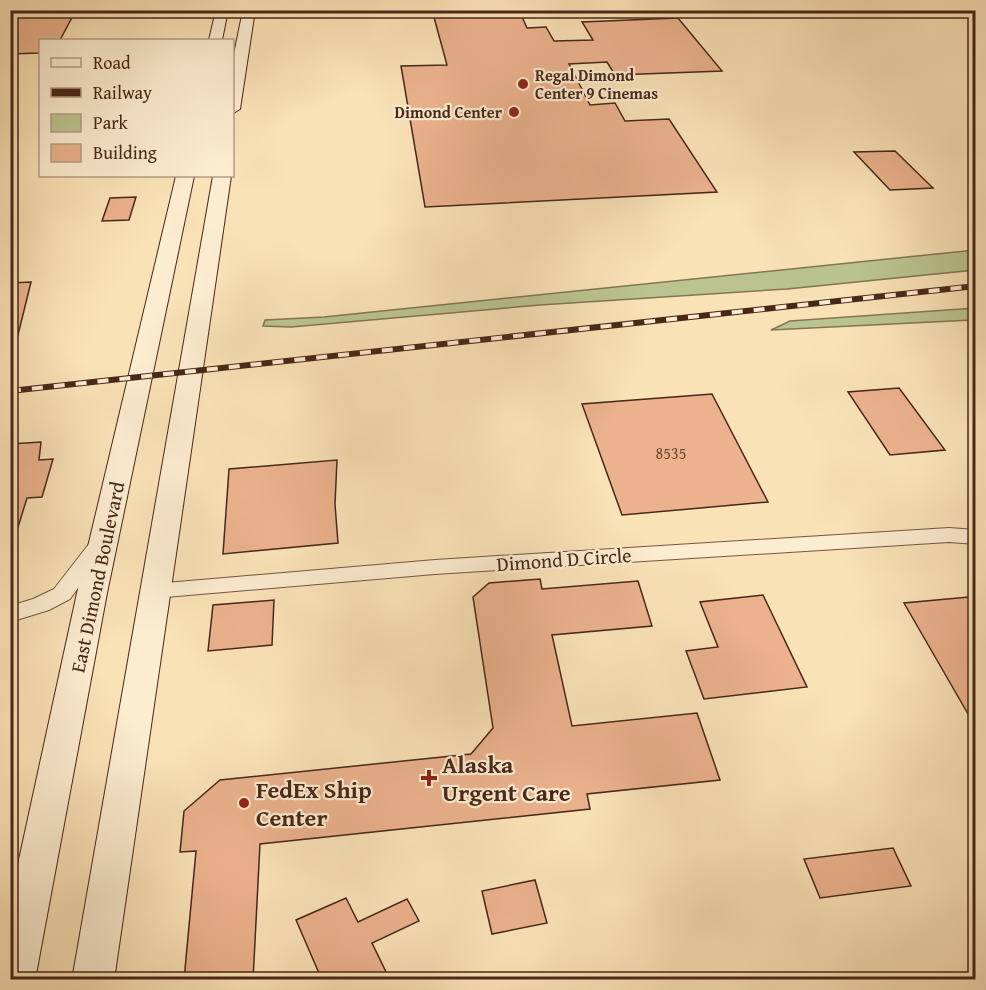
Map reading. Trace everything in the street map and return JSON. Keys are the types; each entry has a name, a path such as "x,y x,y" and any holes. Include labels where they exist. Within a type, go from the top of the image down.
{"main road":[{"path":"234,88 236,67 249,10"},
{"path":"216,39 221,15"},
{"path":"221,15 225,39"},
{"name":"East Dimond Boulevard","path":"14,980 92,593 185,177"},
{"path":"93,980 222,177"},
{"path":"168,249 210,247"}],"street":[{"name":"Dimond D Circle","path":"154,591 435,567 949,535 975,537"},
{"path":"10,614 41,605 62,594 106,536"}],"green space":[{"path":"975,250 975,270 787,289 540,305 291,327 263,326 265,320 324,317"},
{"path":"975,308 975,319 972,320 771,330 790,321"}],"building":[{"path":"34,10 76,10 61,39 39,39 39,53 10,54 10,17 30,17"},
{"name":"Dimond Center","path":"432,10 519,10 527,28 546,27 554,41 593,40 582,22 678,18 722,71 615,75 607,62 569,64 590,105 615,103 625,121 669,119 717,192 425,207 401,66 447,65"},
{"path":"895,151 933,188 890,190 854,152"},
{"path":"136,197 129,220 102,221 110,198"},
{"path":"31,282 17,339 10,338 10,283"},
{"path":"899,388 945,450 890,455 848,392"},
{"path":"712,394 768,502 622,515 582,404"},
{"path":"41,442 39,460 53,459 42,497 27,498 15,537 10,537 10,444"},
{"path":"337,460 335,504 338,543 223,554 229,469"},
{"path":"540,579 542,589 638,581 652,626 552,635 572,726 697,713 720,780 587,794 590,809 260,844 253,980 184,980 196,851 180,852 184,811 220,780 471,754 493,728 473,597 489,583"},
{"path":"763,595 807,687 704,699 686,651 718,647 700,602"},
{"path":"969,597 975,607 975,726 904,603"},
{"path":"274,600 272,645 208,651 213,605"},
{"path":"893,848 911,886 820,898 804,859"},
{"path":"535,880 547,923 492,934 482,891"},
{"path":"346,898 358,922 407,899 419,921 372,943 390,980 322,980 296,920"}],"railway":[{"path":"10,391 976,286"}],"place":[{"name":"Regal Dimond Center 9 Cinemas","path":"523,84"},
{"name":"Dimond Center","path":"514,112"},
{"name":"Alaska Urgent Care","path":"429,778"},
{"name":"FedEx Ship Center","path":"244,803"}]}
